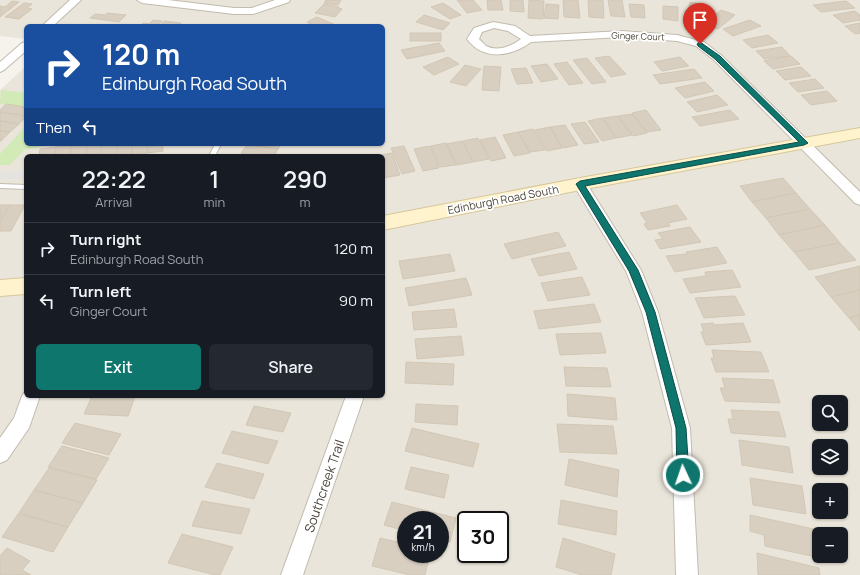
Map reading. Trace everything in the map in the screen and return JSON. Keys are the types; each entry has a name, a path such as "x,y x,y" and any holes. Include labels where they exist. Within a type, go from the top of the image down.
{"main road":[{"name":"Edinburgh Road South","path":"385,224 580,184 860,133"},
{"path":"0,288 24,286"}],"street":[{"path":"49,24 76,0"},
{"path":"142,0 234,12 253,11 285,0"},
{"name":"Ginger Court","path":"528,39 622,34 677,38 700,44 718,58 860,200"},
{"path":"0,68 24,49"},
{"path":"580,184 633,270 650,312 681,428 687,575"},
{"path":"0,454 22,422 30,398"},
{"name":"Southcreek Trail","path":"292,575 354,398"}],"lane":[{"path":"0,186 24,187"}],"shaded area":[{"path":"0,0 860,0 860,575 0,575 0,90 24,68 24,146 385,146 385,24 24,24 24,39 0,36"},
{"path":"24,171 24,179 0,179 1,172"}],"green space":[{"path":"1,90 24,93 24,107 0,104"},
{"path":"24,128 24,146 44,146 24,150 10,165 0,165 0,154"}],"building":[{"path":"326,0 341,0 338,5 324,3"},
{"path":"457,0 473,0 482,10 467,13"},
{"path":"487,0 501,0 503,10 488,10"},
{"path":"510,0 523,0 524,12 510,11"},
{"path":"529,0 544,1 543,19 528,18"},
{"path":"563,0 578,0 580,18 564,17"},
{"path":"588,0 603,0 604,18 589,17"},
{"path":"608,0 622,0 625,17 611,16"},
{"path":"12,1 19,2 0,17 0,6 5,7"},
{"path":"846,1 855,8 821,12 813,5"},
{"path":"690,2 704,5 699,23 685,21"},
{"path":"24,3 32,4 27,8 32,9 19,19 5,17"},
{"path":"443,3 461,15 450,19 431,7"},
{"path":"324,4 342,9 335,17 315,13"},
{"path":"546,4 559,5 558,19 544,18"},
{"path":"629,4 644,5 645,18 631,17"},
{"path":"663,6 678,7 678,21 663,19"},
{"path":"721,10 735,15 718,29 704,24"},
{"path":"855,11 860,15 860,20 843,23 833,15"},
{"path":"107,13 126,15 119,22 90,18 95,14 105,15"},
{"path":"424,15 450,23 443,30 416,22"},
{"path":"317,17 333,24 311,24 307,22"},
{"path":"153,20 162,21 159,24 149,24"},
{"path":"750,20 761,26 733,36 723,29"},
{"path":"164,21 181,23 180,24 161,24"},
{"path":"860,23 860,33 855,34 845,26"},
{"path":"410,33 441,33 441,41 410,41"},
{"path":"768,35 778,43 752,48 743,40"},
{"path":"439,43 445,51 407,59 401,50"},
{"path":"782,47 790,56 764,59 756,51"},
{"path":"609,56 626,74 611,77 595,58"},
{"path":"791,56 800,64 773,69 764,61"},
{"path":"448,57 459,64 434,75 423,67"},
{"path":"680,57 689,66 662,71 654,62"},
{"path":"587,58 606,82 592,84 573,60"},
{"path":"567,62 583,83 569,85 554,64"},
{"path":"547,64 558,79 541,82 531,66"},
{"path":"465,65 481,69 466,86 450,82"},
{"path":"484,66 501,67 499,91 482,90"},
{"path":"801,67 811,76 785,80 776,71"},
{"path":"526,68 533,83 517,84 511,69"},
{"path":"694,69 702,78 660,84 653,75"},
{"path":"815,79 824,88 798,92 789,83"},
{"path":"705,82 714,91 685,98 675,88"},
{"path":"827,91 837,101 811,105 801,95"},
{"path":"717,95 728,105 697,112 687,102"},
{"path":"6,104 24,107 24,116 0,112"},
{"path":"646,110 661,130 647,132 632,113"},
{"path":"730,110 739,119 700,126 692,117"},
{"path":"0,112 24,116 24,119 19,124 0,121"},
{"path":"632,114 647,133 633,136 618,116"},
{"path":"617,116 632,135 617,138 603,118"},
{"path":"602,118 616,138 602,141 588,121"},
{"path":"0,121 19,124 10,132 0,131"},
{"path":"585,122 599,142 584,144 571,124"},
{"path":"565,125 578,145 563,148 550,127"},
{"path":"550,127 562,148 547,151 535,130"},
{"path":"533,129 545,150 530,152 518,132"},
{"path":"0,131 10,132 1,141 0,141"},
{"path":"518,132 530,153 514,156 503,135"},
{"path":"495,137 506,158 491,161 480,140"},
{"path":"478,138 489,159 473,162 463,141"},
{"path":"462,141 473,162 457,165 447,144"},
{"path":"446,143 456,165 440,167 431,146"},
{"path":"71,146 87,146 86,154 70,154"},
{"path":"71,146 70,154 55,154 56,147"},
{"path":"87,146 102,146 101,154 86,154"},
{"path":"102,146 117,146 117,154 101,154"},
{"path":"117,146 132,146 132,154 117,154"},
{"path":"132,146 147,146 148,153 132,154"},
{"path":"147,146 163,146 163,151 148,153"},
{"path":"246,146 278,149 275,154 241,153"},
{"path":"259,146 280,146 278,149"},
{"path":"404,146 415,171 402,174 391,148"},
{"path":"430,146 439,168 423,171 414,149"},
{"path":"56,147 55,154 39,154 40,149"},
{"path":"392,153 400,175 385,178 385,154"},
{"path":"783,178 796,193 752,202 740,186"},
{"path":"796,193 810,209 766,218 752,202"},
{"path":"0,205 10,205 0,222"},
{"path":"10,205 24,205 11,231 0,231 0,222"},
{"path":"677,205 687,219 668,223 670,226 648,230 644,224 647,223 640,213"},
{"path":"810,209 825,225 779,235 766,218"},
{"path":"825,225 840,243 794,252 779,235"},
{"path":"690,227 701,242 660,249 655,240 663,239 658,233"},
{"path":"558,232 566,246 512,259 504,244"},
{"path":"840,243 856,260 809,270 794,252"},
{"path":"717,247 727,263 675,272 666,256 687,254 686,252"},
{"path":"569,252 577,269 539,276 531,259"},
{"path":"450,254 455,271 403,279 399,261"},
{"path":"860,266 860,290 831,297 815,277"},
{"path":"732,270 741,287 690,293 683,279 706,276 705,272"},
{"path":"582,277 590,295 548,301 541,283"},
{"path":"466,278 472,295 409,306 405,288"},
{"path":"860,290 860,315 849,318 831,297"},
{"path":"735,296 745,315 704,318 695,298"},
{"path":"594,304 601,322 539,329 534,311"},
{"path":"454,309 457,327 414,330 412,312"},
{"path":"860,315 860,331 849,318"},
{"path":"713,323 714,325 743,323 751,342 706,345 701,332 704,332 701,324"},
{"path":"601,333 606,353 560,355 556,334"},
{"path":"461,336 464,355 417,359 415,339"},
{"path":"712,350 761,352 769,372 716,372 711,358 714,359"},
{"path":"406,362 454,364 453,385 405,383"},
{"path":"564,367 607,368 611,387 566,386"},
{"path":"722,378 773,380 780,403 725,401 720,388 725,388"},
{"path":"567,394 615,398 617,420 568,416"},
{"path":"91,398 134,398 128,416 84,414"},
{"path":"416,404 458,406 457,425 415,422"},
{"path":"254,406 291,413 283,432 246,425"},
{"path":"731,410 779,412 786,437 731,433 728,419 733,419"},
{"path":"75,423 121,434 109,455 62,443"},
{"path":"557,424 613,426 617,454 560,452"},
{"path":"412,428 479,444 473,467 405,451"},
{"path":"232,431 278,441 268,464 222,453"},
{"path":"739,440 789,447 793,473 742,465"},
{"path":"62,446 109,458 96,479 48,467"},
{"path":"569,459 619,470 617,497 565,485"},
{"path":"217,463 264,474 254,499 205,487"},
{"path":"411,467 449,475 444,498 405,489"},
{"path":"49,468 97,480 83,503 34,490"},
{"path":"750,478 802,486 806,514 753,505"},
{"path":"34,490 83,503 68,527 19,513"},
{"path":"561,500 617,511 616,535 558,524"},
{"path":"202,501 250,509 241,534 192,526"},
{"path":"392,502 428,511 397,511 397,529 384,525"},
{"path":"18,514 68,527 53,552 2,537"},
{"path":"750,515 812,529 812,556 765,546 764,535 750,531"},
{"path":"449,516 456,518 449,542"},
{"path":"182,534 233,547 220,575 168,563"},
{"path":"380,538 397,542 397,563 428,563 425,575 410,575 372,566"},
{"path":"563,538 615,554 611,575 582,575 556,567"},
{"path":"7,548 30,561 22,570 31,575 0,575 0,556"},
{"path":"757,553 819,568 820,575 758,575"}],"route":[{"path":"683,475 681,428 650,312 633,270 580,184 804,143 718,58 700,44"}]}
